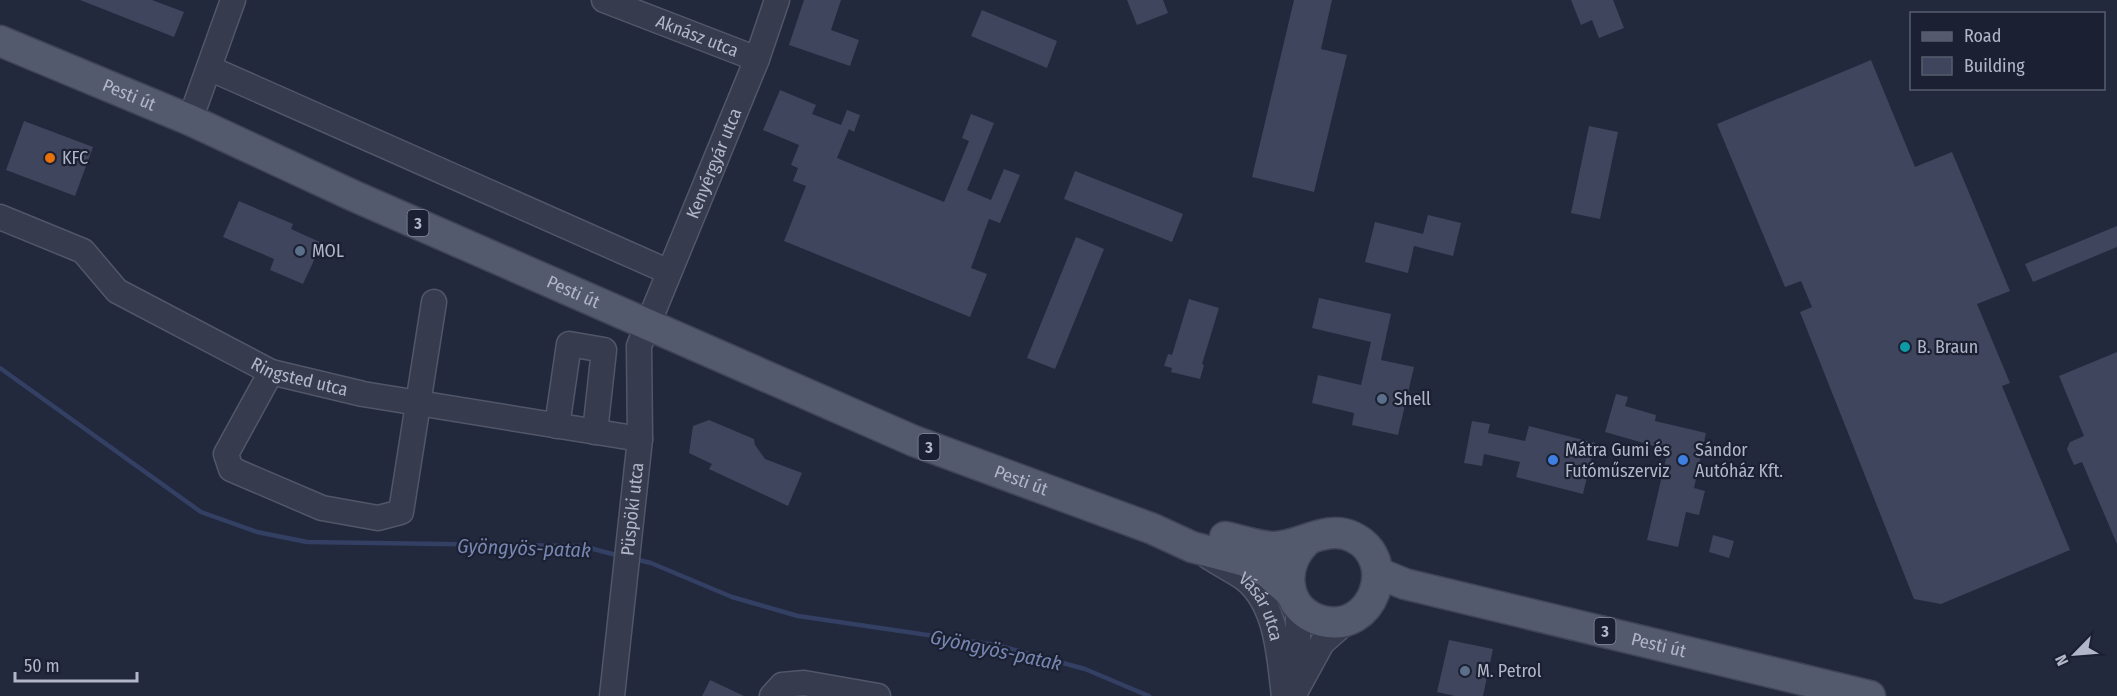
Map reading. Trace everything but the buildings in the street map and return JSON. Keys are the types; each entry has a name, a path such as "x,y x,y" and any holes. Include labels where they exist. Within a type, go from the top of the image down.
{"main road":[{"name":"Pesti út","path":"0,41 190,120 354,196 914,441 1153,529 1192,547 1245,561 1268,572 1317,619 1337,622 1358,613 1401,603 1788,696"},
{"name":"Pesti út","path":"1153,529 1205,532 1263,546 1286,546 1326,533 1353,537 1372,555 1378,573 1405,584 1870,696"},
{"path":"1294,598 1288,576 1292,559 1309,539"},
{"path":"1358,613 1376,591 1378,573"}],"street":[{"path":"190,120 233,0"},
{"name":"Aknász utca","path":"604,0 757,58"},
{"name":"Kenyérgyár utca","path":"648,324 757,58 777,0"},
{"path":"209,68 669,272"},
{"name":"Ringsted utca","path":"0,217 83,251 117,291 270,372 363,394 640,439"},
{"path":"270,372 226,454 231,469 322,508 378,518 401,512 434,302"},
{"name":"Püspöki utca","path":"612,696 640,439 639,346 648,324"},
{"path":"557,426 569,344 604,350 595,432"},
{"name":"Vásár utca","path":"1192,547 1246,580 1262,602 1274,627 1286,696"},
{"name":"Vásár utca","path":"1286,696 1298,640 1294,598"},
{"path":"1293,696 1328,634 1358,613"},
{"path":"772,696 782,685 804,683 878,696"}],"waterway":[{"name":"Gyöngyös-patak","path":"0,368 201,512 257,532 307,542 582,546 620,556"},
{"name":"Gyöngyös-patak","path":"634,559 651,563 732,597 798,616 996,645 1085,669 1149,696"}],"place":[{"name":"KFC","path":"50,158"},
{"name":"MOL","path":"300,251"},
{"name":"B. Braun","path":"1905,347"},
{"name":"Shell","path":"1382,399"},
{"name":"Mátra Gumi és Futóműszerviz","path":"1553,460"},
{"name":"Sándor Autóház Kft.","path":"1683,460"},
{"name":"M. Petrol","path":"1465,671"}]}
